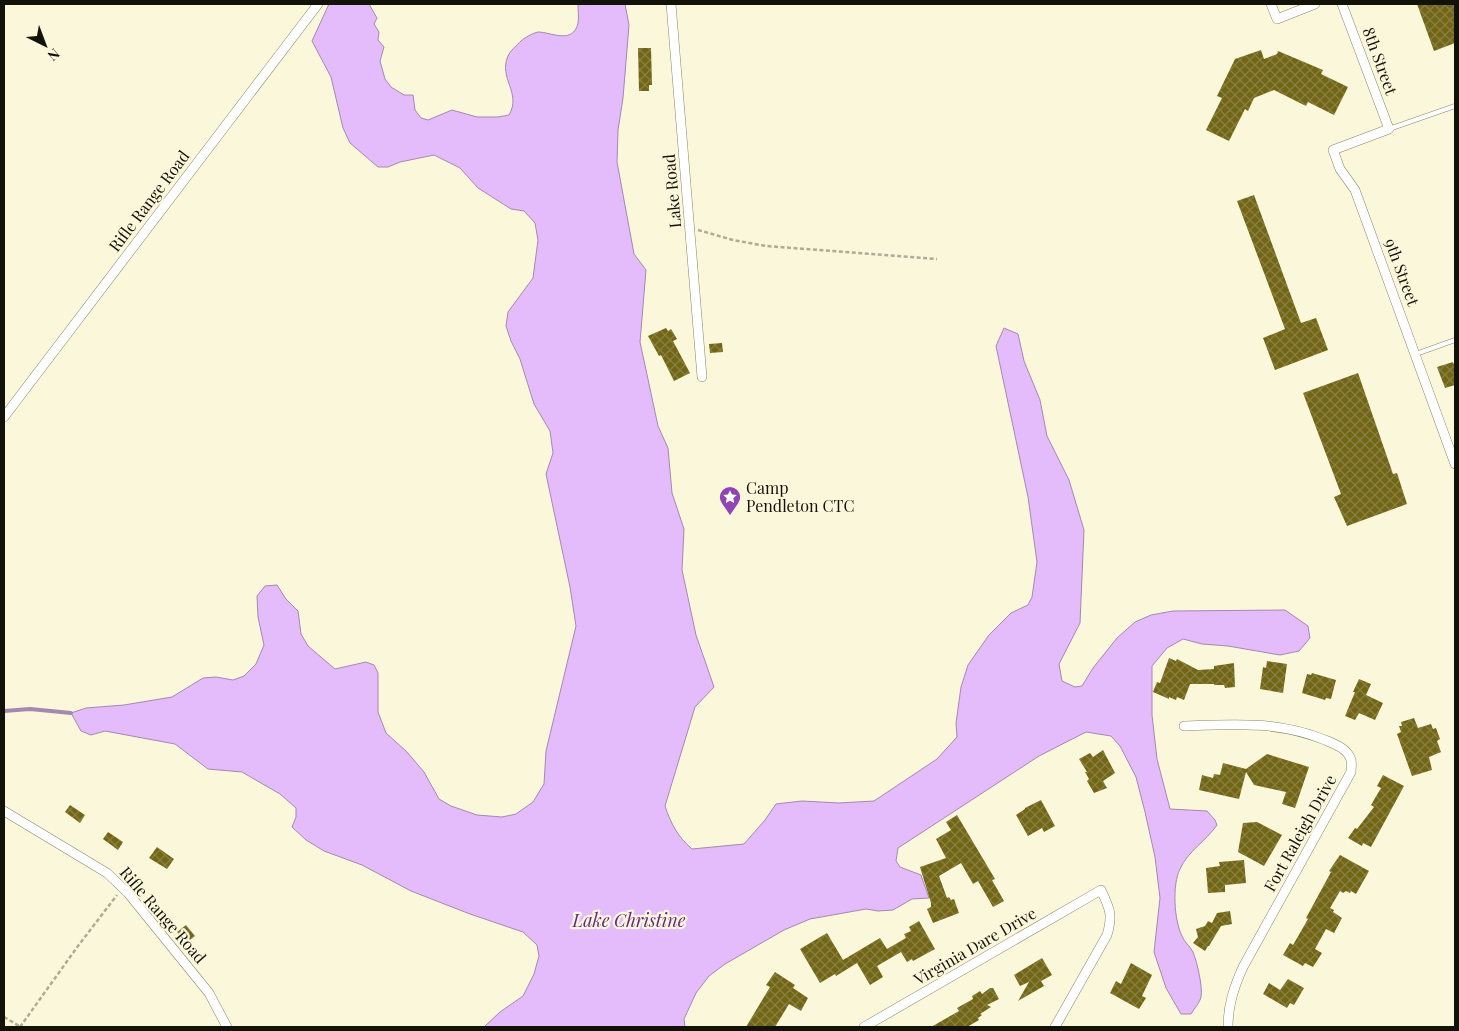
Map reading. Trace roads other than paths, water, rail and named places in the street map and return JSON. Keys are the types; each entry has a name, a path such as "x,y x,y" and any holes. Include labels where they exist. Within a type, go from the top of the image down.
{"street":[{"name":"Rifle Range Road","path":"4,417 318,4"},
{"name":"Lake Road","path":"671,4 702,377"},
{"path":"1271,4 1277,19 1315,4"},
{"name":"8th Street","path":"1342,4 1389,129"},
{"name":"9th Street","path":"1389,129 1333,150 1340,169 1355,190 1455,464"},
{"name":"Fort Raleigh Drive","path":"1184,726 1240,723 1291,729 1337,745 1346,751 1351,761 1351,772 1243,967 1233,989 1228,1027"},
{"name":"Rifle Range Road","path":"4,811 107,873 122,888 210,993 227,1027"},
{"name":"Virginia Dare Drive","path":"864,1027 1102,890 1110,910 1111,921 1106,935 1055,1027"}],"lane":[{"path":"1389,129 1455,106"},
{"path":"1416,354 1455,340"}],"water":[{"name":"Lake Christine","path":"329,4 369,4 377,18 374,24 379,32 378,40 384,47 380,61 385,79 391,87 404,95 413,95 415,110 421,118 428,120 452,110 477,117 509,115 513,100 507,79 506,64 509,54 521,41 538,32 561,36 571,34 578,23 578,4 625,4 629,25 623,98 618,130 617,162 634,254 646,270 640,342 658,426 668,448 672,493 684,529 682,570 696,635 714,687 695,707 665,806 676,830 692,849 744,844 776,804 802,801 839,803 874,801 937,759 957,737 956,723 961,687 968,665 989,635 1011,613 1028,605 1032,597 1037,562 1028,497 996,346 1004,328 1018,334 1024,361 1040,400 1047,436 1069,480 1084,530 1080,623 1059,664 1062,681 1075,687 1082,686 1093,668 1117,638 1135,622 1151,615 1173,611 1285,610 1308,626 1310,638 1299,651 1280,655 1228,646 1202,644 1183,639 1167,648 1152,666 1152,715 1157,759 1170,809 1207,811 1217,825 1192,851 1183,863 1177,876 1175,902 1177,921 1183,938 1193,952 1201,987 1200,999 1191,1014 1181,1014 1166,988 1154,952 1160,898 1155,857 1136,777 1120,746 1111,736 1086,732 1039,756 898,848 896,861 900,867 921,875 929,898 912,899 893,910 878,911 866,909 810,919 784,930 725,964 709,976 696,993 684,1019 685,1027 484,1027 500,1012 523,996 534,974 539,956 537,945 523,932 411,891 362,865 324,851 306,840 292,827 296,817 296,808 280,794 242,772 208,769 175,744 105,731 91,735 81,731 71,713 86,708 124,705 172,697 203,678 216,677 233,680 244,676 256,664 264,645 258,617 257,596 265,586 277,585 286,599 298,611 301,634 308,646 335,669 366,662 374,665 378,673 378,712 386,733 407,752 424,772 439,799 451,806 477,815 502,817 516,814 533,802 544,784 546,751 576,626 570,587 546,474 553,453 550,431 534,404 520,359 506,326 508,312 533,278 538,240 535,223 524,211 511,209 478,188 460,168 434,155 400,162 388,167 378,167 350,143 343,128 331,77 312,41"}],"waterway":[{"path":"4,711 30,709 71,713"}],"place":[{"name":"Camp Pendleton CTC","path":"730,516"}]}
